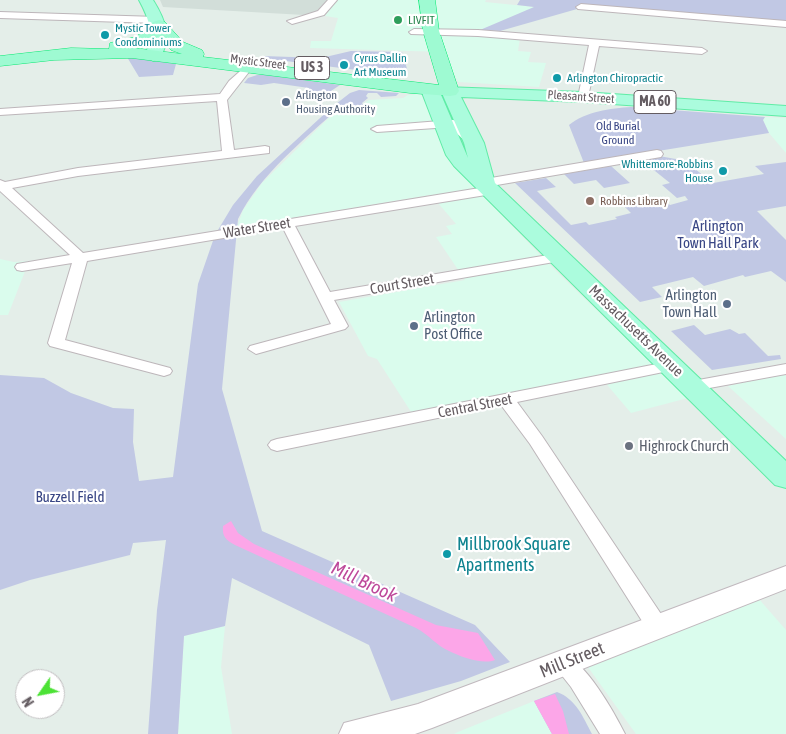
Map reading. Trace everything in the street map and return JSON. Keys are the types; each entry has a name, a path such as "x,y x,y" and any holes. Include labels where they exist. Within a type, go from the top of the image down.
{"highway":[{"path":"419,50 419,26 427,0"},
{"path":"94,50 142,41 150,36 158,22 177,46 196,54"},
{"path":"419,26 455,88"},
{"name":"Mystic Street","path":"0,61 121,48 249,65 428,82 455,88"},
{"name":"Mystic Street","path":"54,55 117,52 196,54 249,65"}],"main road":[{"path":"146,0 158,22 160,37 154,53"},
{"name":"Massachusetts Avenue","path":"428,82 456,155 466,168 488,187 786,478"},
{"path":"455,88 488,187"},
{"name":"Pleasant Street","path":"455,88 786,111"},
{"name":"Mill Street","path":"356,734 420,718 786,577"}],"street":[{"path":"292,21 321,13 332,0"},
{"path":"581,7 786,24"},
{"path":"0,14 158,22"},
{"path":"419,26 702,51"},
{"path":"583,97 595,42"},
{"path":"228,154 222,110 224,97 249,65"},
{"path":"0,112 224,97"},
{"path":"377,129 443,123 456,124 464,136 474,143"},
{"path":"1,185 72,173 265,150"},
{"name":"Water Street","path":"22,267 287,223 488,187 656,154"},
{"path":"1,185 81,258 56,343 164,371"},
{"path":"256,349 340,326 287,223"},
{"name":"Court Street","path":"325,297 560,257"},
{"name":"Central Street","path":"277,445 672,366"},
{"path":"692,386 786,369"},
{"path":"506,400 536,440 657,626"},
{"path":"563,663 579,680 613,734"}],"shaded area":[{"path":"160,0 328,0 316,14 304,15 163,7"},
{"path":"336,0 486,0 485,2 535,7 474,33 520,38 518,51 531,52 528,62 546,63 539,87 458,82 444,52 310,48 311,41 331,41 338,18 325,16"},
{"path":"421,94 453,165 553,268 688,398 631,413 603,380 415,418 377,359 368,356 339,302 465,280 436,237 452,234 446,226 456,224 438,203 430,195 237,227 243,210 262,183 341,106 365,110 363,104 369,100 403,98 408,95"},
{"path":"765,117 786,118 786,153 769,133 763,120"},
{"path":"0,259 14,262 29,261 8,315 0,315"},
{"path":"786,374 786,439 728,386"},
{"path":"231,521 238,533 254,544 436,625 478,633 495,660 478,661 454,653 440,646 416,628 235,545 227,540 223,533 223,526"},
{"path":"751,590 786,630 786,734 636,734 580,656"},
{"path":"225,626 221,667 232,734 178,734 184,636"},
{"path":"555,694 563,711 569,734 552,734 534,701"},
{"path":"534,701 552,734 454,734 458,732"}],"green space":[{"path":"520,0 786,0 786,21 591,5 500,31 480,30 534,7 517,5"},
{"path":"351,51 402,52 408,72 396,75 262,58 263,56 321,58"},
{"path":"127,57 176,64 173,75 139,77"},
{"path":"257,75 340,85 328,93 274,83 261,85 244,83 248,78"},
{"name":"Buzzell Field","path":"359,90 399,93 396,96 381,97 377,93 368,93 366,96 368,98 362,103 365,110 341,106 298,144 271,172 258,187 238,219 222,389 262,531 475,625 510,662 461,681 391,701 369,645 232,578 225,626 184,636 178,734 148,734 157,610 166,540 133,543 130,555 30,580 0,590 0,375 44,378 71,393 113,408 134,409 133,442 139,481 173,477 198,284 215,235 233,205 257,176 332,107 350,93"},
{"name":"Old Burial Ground","path":"631,107 765,117 763,120 769,133 584,163 569,125 590,114"},
{"name":"Arlington Town Hall Park","path":"659,156 698,163 703,167 695,169 713,183 764,174 755,166 786,162 786,206 757,211 786,240 786,282 771,271 745,277 743,275 704,286 693,277 652,287 662,297 640,302 515,183 546,178 556,187 537,191 571,225 586,222 589,225 617,219 615,217 631,213 621,203 646,199 658,204 667,202 670,205 688,200 685,196 677,198 662,185 670,183 645,163 640,163 636,160"},
{"path":"611,166 630,183 604,188 596,180 574,184 564,174"},
{"path":"694,325 705,335 730,329 739,334 745,333 768,356 780,355 781,359 712,370 671,331"},
{"path":"557,692 564,695 574,704 592,734 552,734 534,701"}],"place":[{"name":"LIVFIT","path":"398,20"},
{"name":"Mystic Tower Condominiums","path":"105,35"},
{"name":"Cyrus Dallin Art Museum","path":"344,65"},
{"name":"Arlington Chiropractic","path":"557,78"},
{"name":"Arlington Housing Authority","path":"286,102"},
{"name":"Whittemore-Robbins House","path":"723,171"},
{"name":"Robbins Library","path":"590,201"},
{"name":"Arlington Town Hall","path":"727,304"},
{"name":"Arlington Post Office","path":"414,326"},
{"name":"Highrock Church","path":"629,446"},
{"name":"Millbrook Square Apartments","path":"447,554"}],"water label":[{"name":"Mill Brook","path":"364,582"}]}
